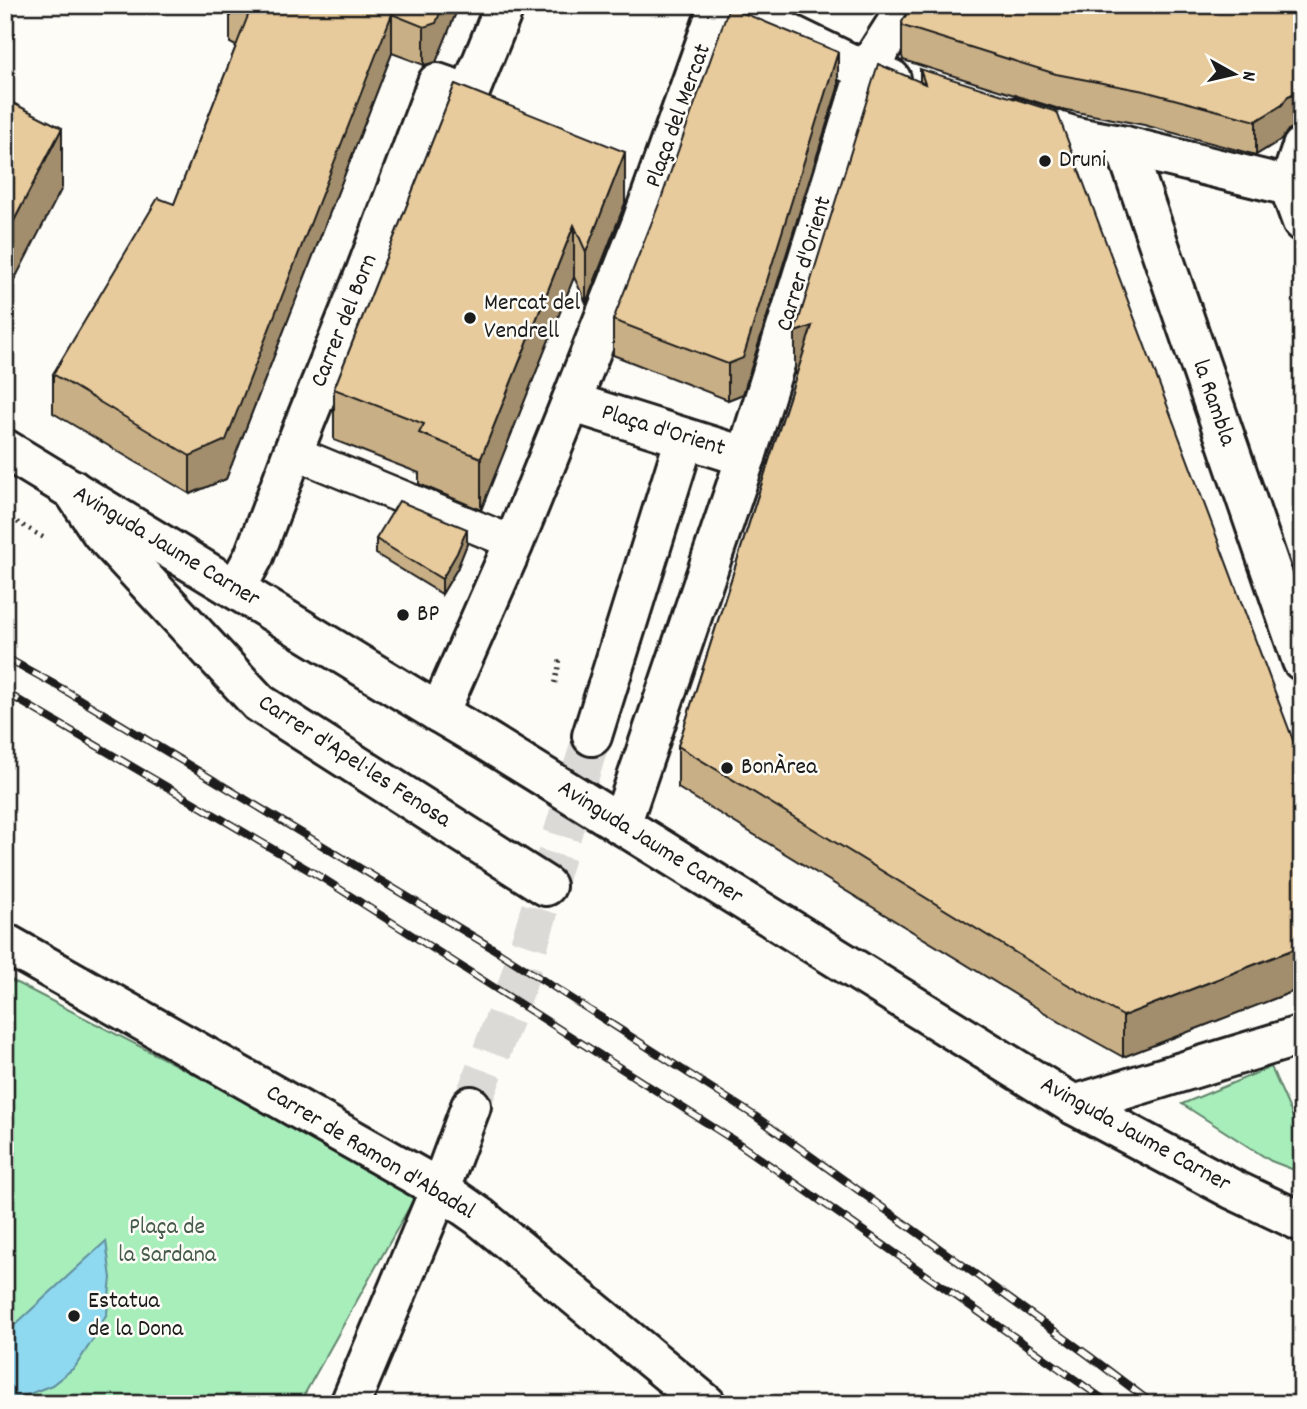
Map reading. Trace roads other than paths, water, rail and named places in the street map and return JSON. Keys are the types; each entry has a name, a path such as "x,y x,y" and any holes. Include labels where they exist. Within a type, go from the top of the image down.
{"street":[{"name":"Carrer del Born","path":"236,589 254,556 437,83 468,94 505,5"},
{"name":"Plaça del Mercat","path":"571,402 639,227 719,5"},
{"path":"730,5 866,71 918,88"},
{"name":"Carrer d'Orient","path":"746,457 866,71 908,5"},
{"path":"984,108 1076,137 1295,186"},
{"name":"la Rambla","path":"1125,146 1302,661"},
{"path":"1302,147 1295,186 1302,222"},
{"name":"Plaça d'Orient","path":"439,713 514,543 571,402 746,457 621,825"},
{"path":"592,736 685,438"},
{"name":"Avinguda Jaume Carner","path":"5,449 483,739 1074,1105 1232,1189 1302,1222"},
{"name":"Carrer d'Apel·les Fenosa","path":"72,489 101,532 260,703 546,886"},
{"name":"Carrer de Ramon d'Abadal","path":"5,943 440,1189 480,1217 706,1404"},
{"path":"1074,1105 1302,1035"},
{"path":"350,1404 440,1189 471,1106"}],"lane":[{"path":"293,452 514,543"}],"water":[{"path":"106,1241 111,1278 107,1313 97,1333 75,1367 52,1385 5,1400 5,1334"}],"tunnel":[{"path":"471,1106 517,985 592,736"}],"railway":[{"path":"5,657 499,952 755,1116 1153,1404"},
{"path":"5,692 324,879 738,1143 1110,1404"}],"place":[{"name":"Druni","path":"1045,161"},
{"name":"Mercat del Vendrell","path":"470,318"},
{"name":"BP","path":"403,615"},
{"name":"BonÀrea","path":"727,768"},
{"name":"Estatua de la Dona","path":"74,1316"}],"park label":[{"name":"Plaça de la Sardana","path":"167,1242"}]}
